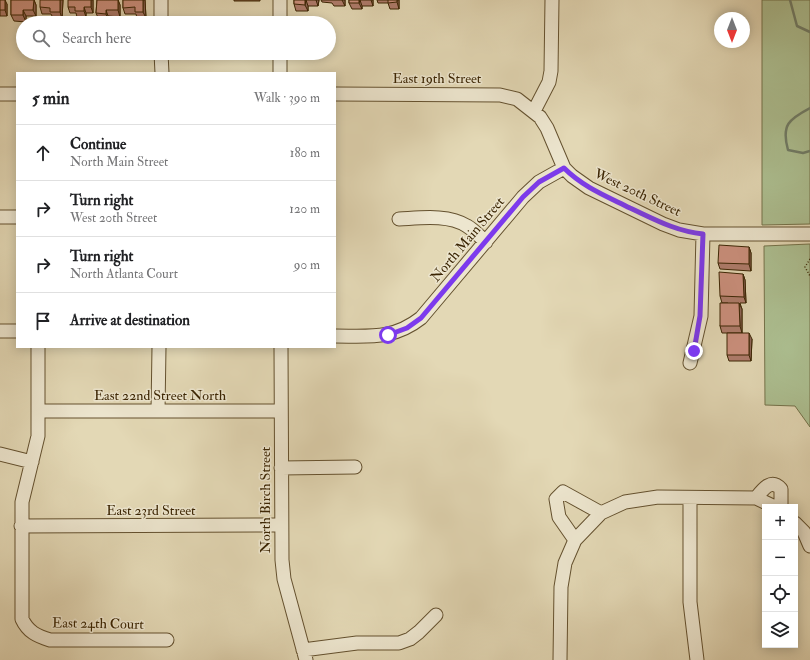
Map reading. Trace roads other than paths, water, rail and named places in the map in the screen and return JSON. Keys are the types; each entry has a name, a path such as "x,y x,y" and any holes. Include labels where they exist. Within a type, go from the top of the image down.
{"street":[{"path":"161,0 161,16"},
{"path":"280,0 280,16"},
{"path":"534,111 549,82 551,71 552,0"},
{"path":"161,60 162,72"},
{"path":"280,60 280,72"},
{"path":"0,94 16,94"},
{"name":"East 19th Street","path":"336,94 500,94 517,99 534,111 547,128 564,168"},
{"name":"West 20th Street","path":"564,168 572,176 589,188 663,224 679,230 703,234 805,234"},
{"name":"North Main Street","path":"336,336 378,336 397,332 421,318 530,190 564,168"},
{"path":"0,217 16,217"},
{"path":"399,219 431,218 451,220 466,225 486,242"},
{"path":"690,363 700,316 703,234"},
{"path":"0,331 16,331"},
{"path":"22,526 22,502 38,436 38,348"},
{"path":"158,411 159,348"},
{"name":"North Birch Street","path":"281,348 282,560 284,579 305,655"},
{"name":"East 22nd Street North","path":"38,411 281,411"},
{"path":"0,454 32,462"},
{"path":"281,468 355,467"},
{"path":"756,498 764,487 770,484 777,485 781,489 781,504"},
{"path":"575,540 559,517 556,499 563,492 601,513"},
{"path":"560,660 561,587 565,563 575,540 601,513 625,502 658,497 756,498 769,504"},
{"path":"690,498 690,602 696,660"},
{"name":"East 23rd Street","path":"22,526 281,525"},
{"name":"East 24th Court","path":"22,526 21,610 22,620 30,631 38,637 50,640 167,640"},
{"path":"798,527 804,532 810,546"},
{"path":"305,655 356,643 399,643 410,639 436,615"}],"waterway":[{"path":"790,0 797,26 810,32"},
{"path":"810,108 792,120 786,129 788,150 803,153 810,151"}]}
